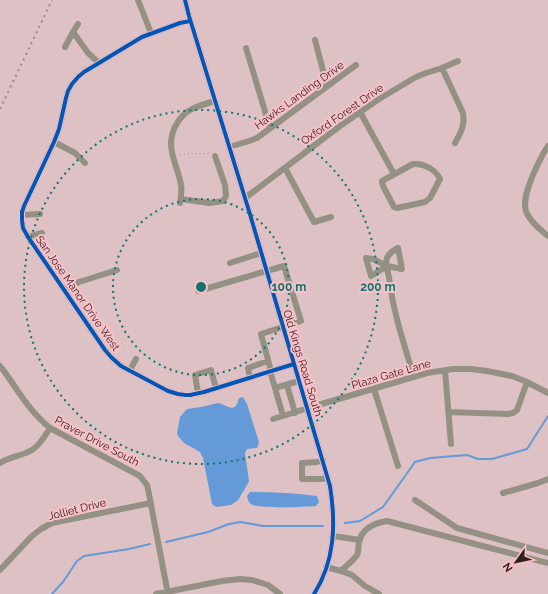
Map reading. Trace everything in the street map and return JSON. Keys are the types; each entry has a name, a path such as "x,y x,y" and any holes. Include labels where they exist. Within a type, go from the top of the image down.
{"street":[{"path":"138,0 151,33"},
{"name":"Old Kings Road South","path":"185,0 190,21 308,408 330,486 333,506 333,536 326,567 320,584 314,594"},
{"path":"42,233 27,235 22,220 24,206 54,142 59,129 66,98 72,84 84,72 142,37 180,23 190,21"},
{"path":"65,47 78,24"},
{"path":"73,32 88,52 99,63"},
{"path":"315,40 327,86"},
{"path":"246,48 270,128"},
{"name":"Oxford Forest Drive","path":"245,198 360,112 398,87 416,77 458,61"},
{"name":"Hawks Landing Drive","path":"229,147 257,138 356,65"},
{"path":"442,68 463,113 463,127 456,143"},
{"path":"215,101 194,108 182,117 176,124 172,133 171,143 173,155 182,186 180,201 209,203 223,201 226,196 225,185 215,156"},
{"path":"360,112 394,174"},
{"path":"54,142 75,153 85,163"},
{"path":"548,146 539,161 525,199 526,213 532,223 548,236"},
{"path":"413,164 423,165 437,173 440,179 430,198 425,202 397,208 394,207 383,186 382,180 394,174 413,164"},
{"path":"285,168 314,222 331,217"},
{"path":"22,216 40,214"},
{"name":"San Jose Manor Drive West","path":"27,235 111,357 121,366 173,393 190,395 294,364"},
{"path":"230,263 261,253"},
{"path":"198,291 284,266 301,321 260,334 283,416"},
{"path":"387,266 396,319 414,377"},
{"path":"64,289 79,282 117,270"},
{"path":"130,370 136,359"},
{"path":"250,378 248,368 268,361"},
{"name":"Praver Drive South","path":"0,366 33,413 40,420 50,428 140,476 147,485 168,593"},
{"name":"Plaza Gate Lane","path":"272,419 427,373 445,370 466,369 512,376 548,393"},
{"path":"198,393 195,375 211,370 216,388"},
{"path":"445,370 451,444"},
{"path":"275,388 299,381"},
{"path":"448,412 513,413 517,410 527,382"},
{"path":"287,385 295,412"},
{"path":"374,389 398,466"},
{"path":"0,464 10,458 33,450 50,428"},
{"path":"323,460 302,463 302,479 328,478"},
{"path":"503,494 548,479"},
{"path":"415,500 457,528 548,553"},
{"name":"Jolliet Drive","path":"0,570 32,536 52,523 151,503"},
{"path":"342,571 356,555 360,540 367,529 373,524 387,521 548,563"},
{"path":"333,536 360,540"},
{"path":"326,567 352,575 365,586 379,594"},
{"path":"156,594 240,579 252,580 268,585 280,594"}],"path":[{"path":"173,155 211,153 215,156"}],"water":[{"path":"243,397 247,404 259,442 257,448 247,449 245,453 249,481 238,500 231,505 216,507 212,504 203,458 200,452 184,443 178,436 177,433 180,417 187,409 218,403 233,408 239,398"},
{"path":"250,492 317,496 319,502 316,506 255,506 248,500 247,496"}],"waterway":[{"path":"345,523 360,521 383,507 415,462 430,458 467,455 478,459 492,459 527,449 548,416"},
{"path":"166,542 241,522 263,526 323,526"},
{"path":"52,594 63,582 77,561 84,556 150,544"}],"railway":[{"path":"0,109 52,0"}],"cycle path":[{"path":"185,0 330,486 333,514 332,542 326,569 314,594"},
{"path":"190,21 180,23 142,37 84,72 72,84 68,91 59,129 54,142 24,206 22,212 23,228 111,357 121,366 168,391 190,395 294,364"}]}
